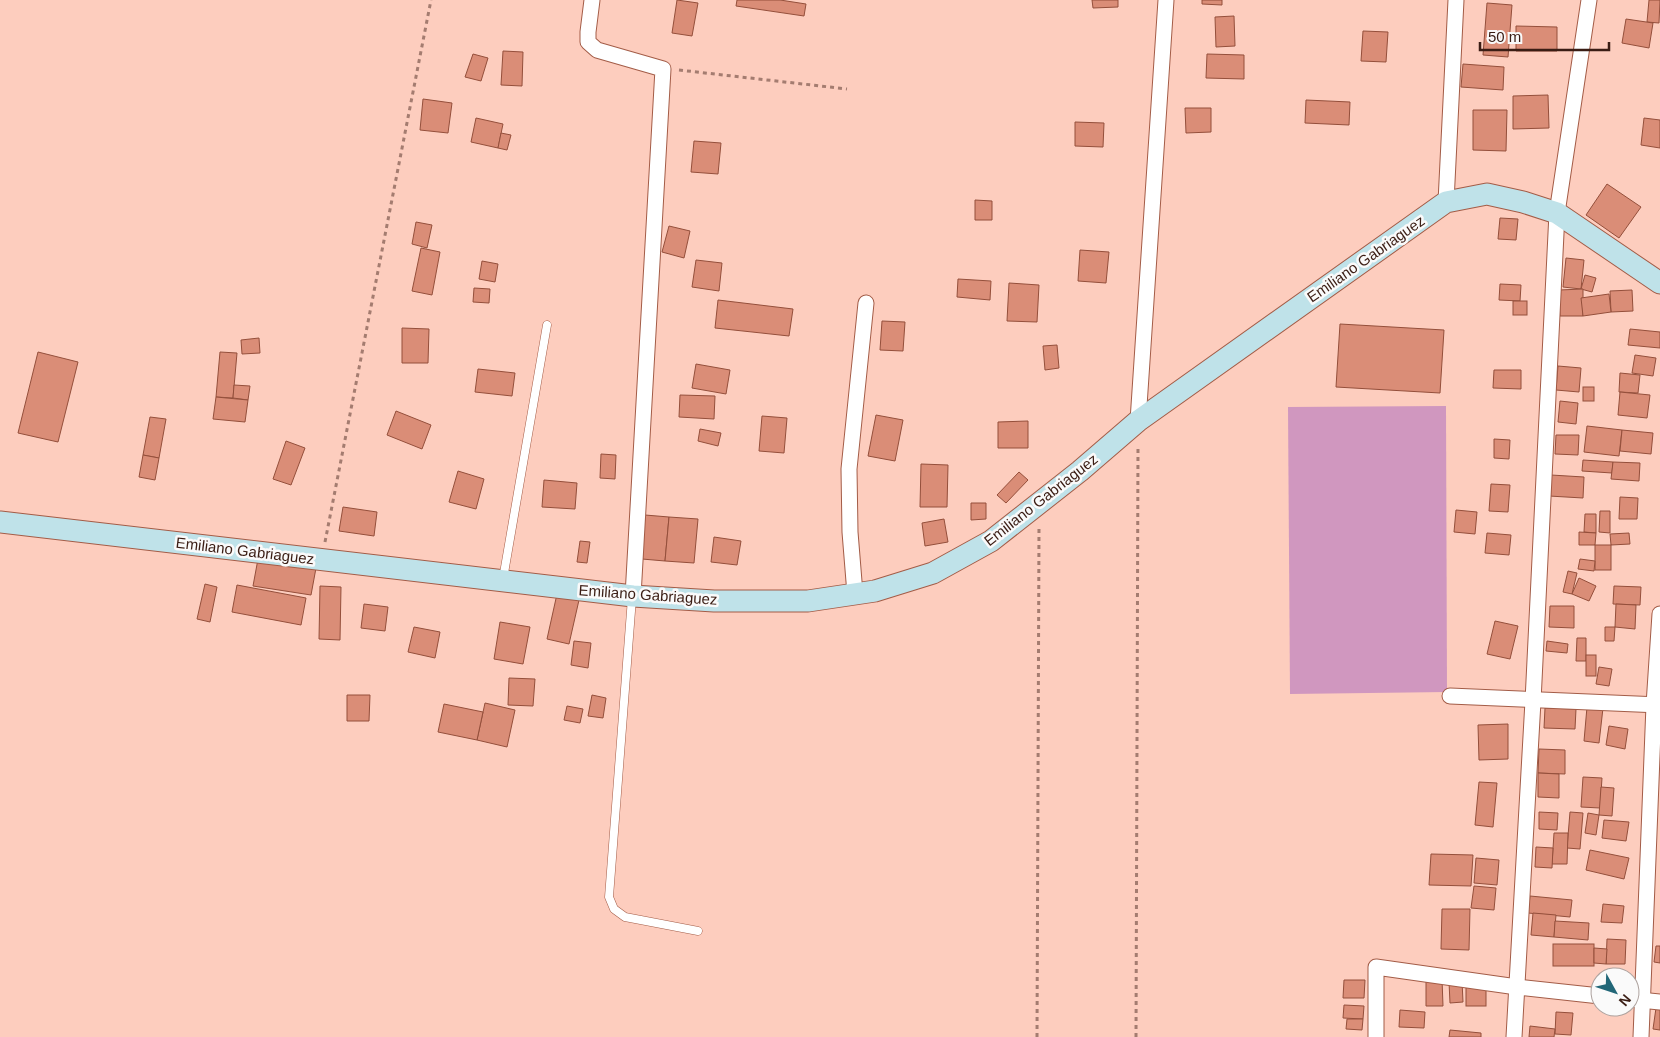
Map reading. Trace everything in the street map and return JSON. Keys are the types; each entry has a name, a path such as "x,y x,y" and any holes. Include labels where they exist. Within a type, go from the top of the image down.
{"main road":[{"name":"Emiliano Gabriaguez","path":"0,522 633,596 714,601 808,602 875,590 933,573 991,541 1080,471 1138,421 1446,202 1487,194 1523,202 1557,214 1660,283"}],"street":[{"path":"592,0 588,42 597,50 663,69 633,596"},
{"path":"1138,421 1166,0"},
{"path":"1446,202 1456,0"},
{"path":"1514,1037 1557,214 1589,0"},
{"path":"855,594 850,532 849,469 866,304"},
{"path":"1638,967 1657,705 1660,614"},
{"path":"1450,696 1657,705"},
{"path":"1376,1037 1376,967 1517,987 1590,995"},
{"path":"1640,1000 1660,1002"},
{"path":"1638,1017 1641,1037"}],"lane":[{"path":"503,582 547,325"},
{"path":"633,596 609,898 614,909 625,917 698,931"}],"path":[{"path":"321,560 431,0"},
{"path":"663,69 847,89"},
{"path":"1136,1037 1138,421"},
{"path":"1037,1037 1039,502"}],"shaded area":[{"path":"1446,406 1447,692 1290,694 1288,407"}],"building":[{"path":"677,0 698,3 692,36 672,33"},
{"path":"737,0 780,0 806,4 804,16 736,6"},
{"path":"1092,0 1118,0 1118,7 1093,8"},
{"path":"1202,0 1222,0 1222,5 1202,4"},
{"path":"1649,0 1660,0 1659,23 1647,22"},
{"path":"1487,3 1512,5 1508,57 1483,55"},
{"path":"1234,16 1235,46 1216,47 1215,17"},
{"path":"1626,19 1653,23 1649,48 1622,43"},
{"path":"1516,26 1557,27 1557,51 1516,51"},
{"path":"1363,31 1388,32 1386,62 1361,61"},
{"path":"503,51 523,52 522,86 501,85"},
{"path":"473,54 488,58 481,81 465,77"},
{"path":"1207,54 1244,55 1244,79 1206,78"},
{"path":"1463,64 1504,67 1503,90 1461,87"},
{"path":"1548,95 1549,128 1513,129 1513,96"},
{"path":"423,99 452,103 448,133 420,130"},
{"path":"1306,100 1350,102 1349,125 1305,123"},
{"path":"1185,108 1211,108 1211,132 1186,133"},
{"path":"1473,110 1507,110 1506,151 1473,150"},
{"path":"476,118 503,124 498,148 471,142"},
{"path":"1644,118 1660,120 1660,148 1641,145"},
{"path":"1075,122 1104,123 1103,147 1075,146"},
{"path":"501,133 511,135 507,150 498,148"},
{"path":"694,141 721,143 718,174 691,172"},
{"path":"1607,184 1641,207 1619,238 1586,215"},
{"path":"975,200 992,201 992,220 975,220"},
{"path":"1500,218 1518,219 1516,240 1498,239"},
{"path":"416,222 432,225 427,248 412,244"},
{"path":"669,226 690,231 684,258 662,252"},
{"path":"421,248 440,252 432,295 412,291"},
{"path":"1080,250 1109,252 1106,283 1078,281"},
{"path":"1566,258 1584,260 1581,289 1563,287"},
{"path":"696,260 722,263 719,291 692,287"},
{"path":"482,261 498,264 495,282 479,279"},
{"path":"1585,275 1596,278 1592,292 1581,289"},
{"path":"958,279 991,281 990,300 957,297"},
{"path":"1009,283 1039,285 1037,322 1007,321"},
{"path":"1500,284 1521,285 1520,301 1499,300"},
{"path":"474,288 490,289 489,303 473,302"},
{"path":"1583,289 1583,316 1560,316 1559,290"},
{"path":"1632,290 1633,311 1611,312 1610,291"},
{"path":"1609,294 1611,312 1583,316 1581,298"},
{"path":"718,300 793,309 789,336 715,328"},
{"path":"1513,301 1527,301 1527,315 1513,315"},
{"path":"882,321 905,322 903,351 880,350"},
{"path":"1340,324 1444,330 1440,393 1336,387"},
{"path":"402,328 429,329 428,363 402,363"},
{"path":"1630,329 1660,332 1660,348 1628,345"},
{"path":"259,338 260,353 242,354 241,340"},
{"path":"1057,345 1059,368 1045,370 1043,346"},
{"path":"38,352 78,362 58,442 18,433"},
{"path":"220,352 237,353 233,398 216,397"},
{"path":"1635,355 1656,358 1653,376 1632,373"},
{"path":"696,364 730,370 726,394 692,388"},
{"path":"1558,366 1581,368 1579,392 1556,390"},
{"path":"478,369 515,373 512,396 475,392"},
{"path":"1494,370 1521,370 1521,389 1493,388"},
{"path":"1620,373 1640,375 1638,393 1619,392"},
{"path":"234,385 250,386 248,400 233,398"},
{"path":"1583,387 1594,387 1594,401 1583,401"},
{"path":"1620,392 1650,395 1647,418 1618,415"},
{"path":"680,395 715,396 714,419 679,417"},
{"path":"216,397 248,400 245,422 213,419"},
{"path":"1560,401 1578,403 1576,424 1558,422"},
{"path":"396,411 431,425 422,449 387,435"},
{"path":"876,415 903,420 895,461 868,456"},
{"path":"762,416 787,418 784,453 759,451"},
{"path":"150,417 166,419 159,458 143,455"},
{"path":"1028,421 1028,448 998,448 998,422"},
{"path":"1587,426 1622,430 1619,456 1584,452"},
{"path":"700,429 721,433 718,446 698,441"},
{"path":"1622,430 1653,433 1651,454 1620,451"},
{"path":"1556,435 1579,435 1578,455 1555,454"},
{"path":"1494,439 1510,440 1509,459 1494,458"},
{"path":"286,441 305,448 291,485 273,479"},
{"path":"601,454 616,455 615,479 600,478"},
{"path":"143,455 159,458 155,480 139,477"},
{"path":"1583,460 1613,462 1612,473 1582,471"},
{"path":"1613,462 1640,463 1639,481 1611,479"},
{"path":"921,464 948,465 947,507 920,507"},
{"path":"458,471 484,479 476,509 449,502"},
{"path":"1019,472 1028,480 1006,503 997,495"},
{"path":"1551,475 1584,477 1583,498 1549,496"},
{"path":"544,480 577,483 575,509 542,507"},
{"path":"1491,484 1510,485 1508,512 1489,511"},
{"path":"1620,497 1638,498 1637,519 1619,519"},
{"path":"971,503 986,503 986,519 971,520"},
{"path":"343,507 377,512 374,536 339,531"},
{"path":"1456,510 1477,512 1475,534 1454,532"},
{"path":"1600,511 1610,511 1610,533 1599,532"},
{"path":"1585,514 1596,514 1596,533 1584,532"},
{"path":"645,515 669,517 665,561 642,559"},
{"path":"669,517 698,519 694,563 665,561"},
{"path":"944,519 948,542 925,546 922,523"},
{"path":"1579,532 1596,533 1595,545 1579,545"},
{"path":"1487,533 1511,535 1509,555 1485,553"},
{"path":"1629,533 1630,544 1611,545 1610,534"},
{"path":"714,537 741,541 737,565 711,562"},
{"path":"580,541 590,542 587,563 577,562"},
{"path":"1595,545 1611,545 1611,570 1595,570"},
{"path":"258,559 316,568 311,595 253,586"},
{"path":"1580,559 1595,561 1594,571 1578,569"},
{"path":"1568,571 1577,573 1572,594 1563,592"},
{"path":"1579,578 1596,586 1589,601 1572,594"},
{"path":"205,584 217,587 210,622 197,619"},
{"path":"237,585 306,598 301,625 232,612"},
{"path":"320,586 341,587 340,640 319,639"},
{"path":"1614,586 1641,587 1640,605 1613,604"},
{"path":"557,594 579,600 569,644 547,639"},
{"path":"364,604 388,607 385,631 361,628"},
{"path":"1616,604 1636,605 1635,629 1615,627"},
{"path":"1550,606 1574,606 1574,628 1549,627"},
{"path":"1495,621 1518,626 1510,659 1487,654"},
{"path":"500,622 530,627 523,664 494,659"},
{"path":"414,627 440,632 435,658 408,652"},
{"path":"1605,627 1615,627 1614,641 1605,641"},
{"path":"1577,638 1586,638 1586,661 1576,661"},
{"path":"574,641 591,643 588,668 571,665"},
{"path":"1547,641 1568,644 1567,653 1546,651"},
{"path":"1586,655 1596,655 1596,676 1586,676"},
{"path":"1599,667 1612,669 1609,686 1596,684"},
{"path":"509,678 535,679 533,706 508,705"},
{"path":"347,695 370,695 369,721 347,721"},
{"path":"592,695 606,698 603,718 588,716"},
{"path":"485,703 515,710 507,747 477,740"},
{"path":"444,704 483,712 477,740 438,732"},
{"path":"567,706 583,709 580,723 564,720"},
{"path":"1587,707 1603,708 1599,743 1584,741"},
{"path":"1545,708 1576,709 1575,729 1544,728"},
{"path":"1508,724 1508,759 1479,760 1478,725"},
{"path":"1609,726 1628,729 1625,749 1606,745"},
{"path":"1539,749 1565,750 1565,774 1538,773"},
{"path":"1538,773 1559,774 1559,798 1538,797"},
{"path":"1583,777 1602,778 1600,808 1581,807"},
{"path":"1479,782 1497,783 1493,827 1475,825"},
{"path":"1601,787 1614,788 1612,816 1599,815"},
{"path":"1539,812 1558,813 1557,830 1539,829"},
{"path":"1570,812 1583,813 1580,849 1567,848"},
{"path":"1588,813 1599,815 1596,835 1585,833"},
{"path":"1604,820 1629,822 1626,841 1602,838"},
{"path":"1554,833 1568,833 1567,864 1552,864"},
{"path":"1536,847 1553,848 1552,868 1535,867"},
{"path":"1590,850 1629,858 1624,879 1586,870"},
{"path":"1431,854 1473,855 1471,886 1429,885"},
{"path":"1476,858 1499,860 1497,885 1474,883"},
{"path":"1474,886 1496,888 1494,910 1471,908"},
{"path":"1530,896 1572,900 1570,917 1528,913"},
{"path":"1603,904 1624,906 1622,923 1601,922"},
{"path":"1442,909 1470,909 1469,950 1441,949"},
{"path":"1533,913 1556,915 1554,937 1531,935"},
{"path":"1555,921 1589,923 1588,940 1554,937"},
{"path":"1607,939 1626,940 1625,964 1606,964"},
{"path":"1553,944 1594,944 1594,966 1553,966"},
{"path":"1656,946 1660,946 1660,963 1654,962"},
{"path":"1594,948 1607,949 1606,964 1594,963"},
{"path":"1426,979 1442,979 1443,1006 1426,1006"},
{"path":"1344,980 1365,980 1364,998 1343,998"},
{"path":"1462,981 1463,1002 1450,1003 1449,982"},
{"path":"1466,984 1486,984 1486,1006 1466,1006"},
{"path":"1344,1005 1364,1006 1363,1019 1343,1018"},
{"path":"1656,1008 1660,1009 1660,1030 1653,1029"},
{"path":"1400,1010 1425,1012 1424,1028 1399,1027"},
{"path":"1556,1012 1573,1013 1571,1035 1555,1034"},
{"path":"1347,1019 1363,1019 1362,1030 1346,1029"},
{"path":"1530,1026 1555,1029 1554,1037 1529,1037"},
{"path":"1450,1030 1481,1033 1481,1037 1449,1037"}]}
